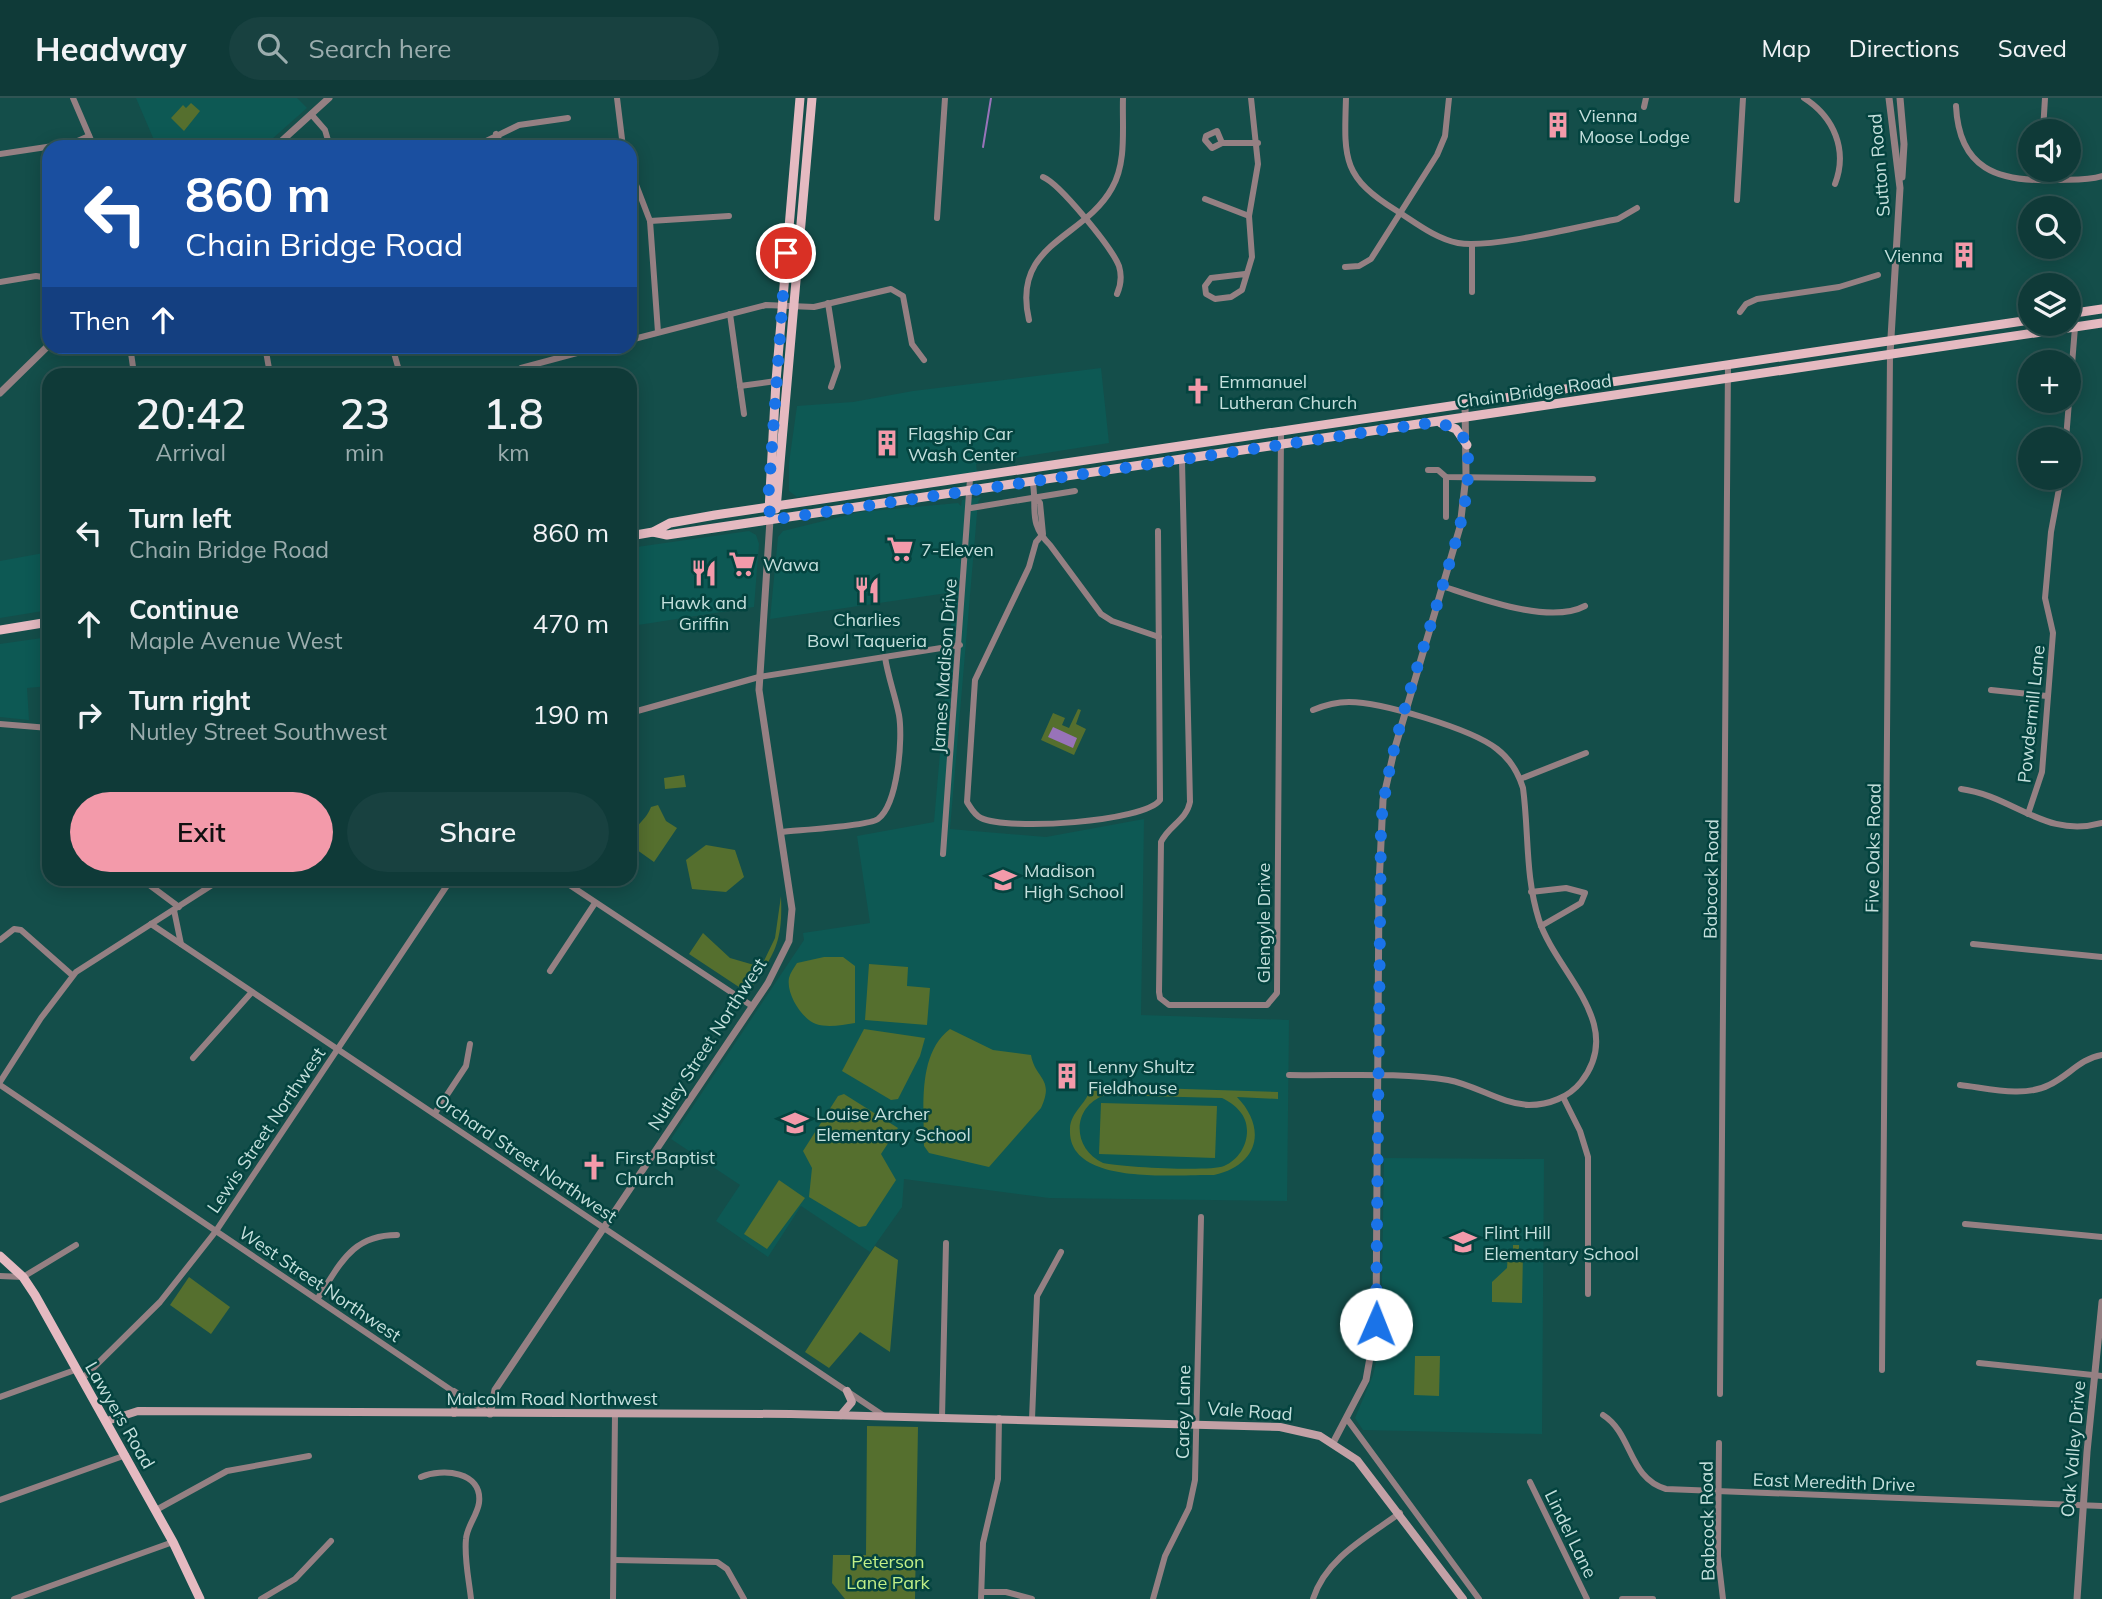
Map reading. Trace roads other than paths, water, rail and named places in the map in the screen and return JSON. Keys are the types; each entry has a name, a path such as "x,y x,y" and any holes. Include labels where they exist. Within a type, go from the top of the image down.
{"main road":[{"path":"773,507 776,381 800,98"},
{"path":"771,520 795,306 813,98"},
{"path":"2081,312 2102,309"},
{"name":"Chain Bridge Road","path":"653,532 675,522 2018,322"},
{"name":"Chain Bridge Road","path":"2081,326 2102,323"},
{"name":"Chain Bridge Road","path":"653,532 667,535 971,493 2018,335"},
{"path":"1436,422 1456,429 1467,445"},
{"path":"637,535 653,532"},
{"path":"0,630 42,623"},
{"name":"Lawyers Road","path":"0,1255 23,1277 107,1421 173,1542 200,1599"},
{"path":"841,1415 852,1402 847,1391"},
{"name":"Malcolm Road Northwest","path":"107,1421 138,1411 841,1415 999,1419"},
{"name":"Vale Road","path":"999,1419 1197,1423 1289,1428 1333,1443 1367,1470 1463,1599"}],"street":[{"path":"73,98 91,140"},
{"path":"283,140 329,98"},
{"path":"617,98 622,140"},
{"path":"937,218 946,98"},
{"path":"1029,320 1026,294 1036,262 1050,245 1104,200 1116,181 1122,159 1123,98"},
{"path":"1245,274 1211,278 1205,286 1206,294 1215,299 1237,294 1244,284 1253,250 1249,216 1257,180 1258,144 1251,98"},
{"path":"1346,98 1346,149 1352,172 1370,194 1437,236 1472,244 1618,219 1637,208"},
{"path":"1345,267 1359,266 1371,260 1401,213 1442,145 1449,98"},
{"path":"1644,107 1646,98"},
{"path":"1737,200 1743,98"},
{"path":"1804,98 1825,116 1834,130 1841,165 1835,184"},
{"name":"Sutton Road","path":"1889,98 1900,188 1890,354"},
{"path":"1900,98 1904,144 1900,188"},
{"path":"2044,119 2045,98"},
{"path":"1956,106 1963,140 1981,165 2009,179 2102,176"},
{"path":"311,114 325,130 328,140"},
{"path":"486,140 519,125 568,118"},
{"path":"496,134 499,140"},
{"path":"80,140 89,136"},
{"path":"1222,143 1258,144"},
{"path":"0,154 42,148"},
{"path":"1043,177 1060,188 1119,266 1121,280 1117,293"},
{"path":"637,187 650,221 659,332"},
{"path":"1205,199 1249,216"},
{"path":"650,221 729,216"},
{"path":"1472,244 1472,292"},
{"path":"1740,312 1757,299 1839,287 1878,275"},
{"path":"0,282 42,277"},
{"path":"637,338 766,305 828,303 891,289 903,296 912,344 923,360"},
{"path":"828,303 838,367 831,387"},
{"path":"730,314 744,414"},
{"path":"2067,427 2074,336"},
{"path":"0,393 42,352"},
{"path":"529,368 572,354"},
{"name":"Five Oaks Road","path":"1882,1370 1890,354"},
{"name":"Babcock Road","path":"1720,1394 1728,365"},
{"path":"740,386 776,381"},
{"path":"1333,1443 1366,1380 1375,1335 1381,824 1387,778 1460,527 1466,476 1465,403"},
{"name":"Glengyle Drive","path":"1182,461 1190,802 1183,819 1169,829 1161,842 1159,992 1160,998 1169,1004 1267,1005 1277,993 1280,431"},
{"path":"1428,470 1438,470 1446,477 1593,479"},
{"path":"1446,477 1446,517"},
{"name":"James Madison Drive","path":"943,854 971,508 970,479"},
{"path":"1033,484 1035,497 1040,503 1044,530 975,680 967,795 974,813 988,820 1048,824 1145,811 1157,805 1162,792 1158,531"},
{"name":"Powdermill Lane","path":"2028,814 2040,783 2053,633 2045,598 2059,490"},
{"path":"971,508 1075,491"},
{"name":"Nutley Street Northwest","path":"491,1414 495,1390 777,968 791,929 792,909 759,677 771,520"},
{"path":"1041,538 1106,618 1149,636 1160,637"},
{"path":"1442,586 1501,604 1545,611 1569,612 1585,606"},
{"path":"637,711 759,677 960,645"},
{"path":"781,832 870,823 886,811 894,792 899,716 885,657"},
{"path":"1990,690 2047,696"},
{"path":"1289,1075 1452,1081 1520,1104 1542,1104 1563,1097 1588,1072 1596,1053 1597,1033 1591,1013 1541,926 1531,892 1525,803 1520,779 1505,756 1486,741 1405,714 1351,702 1313,710"},
{"path":"0,724 42,728"},
{"path":"1520,779 1586,753"},
{"path":"1961,789 1983,793 2028,814 2069,828 2102,823"},
{"path":"150,886 176,908 181,944"},
{"path":"0,1084 72,975 210,886"},
{"name":"Lewis Street Northwest","path":"81,1380 160,1302 216,1231 447,886"},
{"path":"571,886 752,1006"},
{"path":"1531,892 1566,888 1585,892 1581,903 1541,926"},
{"path":"550,971 595,903"},
{"name":"Orchard Street Northwest","path":"151,925 884,1416"},
{"path":"0,940 17,928 72,975"},
{"path":"1973,944 2102,957"},
{"path":"193,1058 251,993"},
{"path":"435,1113 466,1066 470,1044"},
{"path":"1960,1085 2033,1090 2052,1084 2083,1061 2102,1055"},
{"name":"West Street Northwest","path":"0,1084 451,1390 491,1414"},
{"path":"1563,1097 1580,1131 1588,1157 1588,1294"},
{"name":"Carey Lane","path":"1153,1599 1165,1556 1192,1497 1197,1423 1201,1217"},
{"path":"1965,1224 2102,1237"},
{"path":"318,1298 360,1242 376,1236 397,1235"},
{"path":"942,1418 946,1243"},
{"path":"0,1276 23,1277 76,1245"},
{"path":"1032,1419 1037,1296 1061,1252"},
{"name":"Oak Valley Drive","path":"2077,1599 2083,1505 2098,1376 2102,1302"},
{"path":"1979,1363 2098,1376"},
{"path":"0,1397 75,1370"},
{"path":"451,1390 455,1395 454,1414"},
{"path":"613,1599 615,1414"},
{"name":"East Meredith Drive","path":"1603,1415 1615,1425 1638,1470 1650,1482 1666,1489 2102,1506"},
{"path":"999,1419 998,1479 983,1543 982,1596 1006,1592 1032,1599"},
{"path":"1347,1419 1479,1599"},
{"name":"Babcock Road","path":"1719,1443 1718,1558 1723,1599"},
{"path":"0,1500 126,1455"},
{"path":"156,1510 227,1471 309,1456"},
{"path":"421,1477 435,1472 459,1474 477,1489 479,1503 465,1542 471,1599"},
{"name":"Lindel Lane","path":"1530,1482 1587,1599"},
{"path":"1313,1599 1321,1579 1335,1562 1400,1513"},
{"path":"261,1599 295,1579 331,1541"},
{"path":"14,1599 173,1542"},
{"path":"614,1560 717,1562 727,1569 744,1599"},
{"path":"1622,1599 1653,1599"}],"waterway":[{"path":"983,147 991,98"}],"place":[{"name":"Vienna Moose Lodge","path":"1558,125"},
{"name":"Vienna","path":"1964,255"},
{"name":"Emmanuel Lutheran Church","path":"1198,391"},
{"name":"Flagship Car Wash Center","path":"887,443"},
{"name":"7-Eleven","path":"900,549"},
{"name":"Wawa","path":"742,564"},
{"name":"Hawk and Griffin","path":"704,573"},
{"name":"Charlies Bowl Taqueria","path":"867,590"},
{"name":"Madison High School","path":"1003,880"},
{"name":"Lenny Shultz Fieldhouse","path":"1067,1076"},
{"name":"Louise Archer Elementary School","path":"795,1123"},
{"name":"First Baptist Church","path":"594,1167"},
{"name":"Flint Hill Elementary School","path":"1463,1242"}],"park label":[{"name":"Peterson Lane Park","path":"888,1571"}]}
